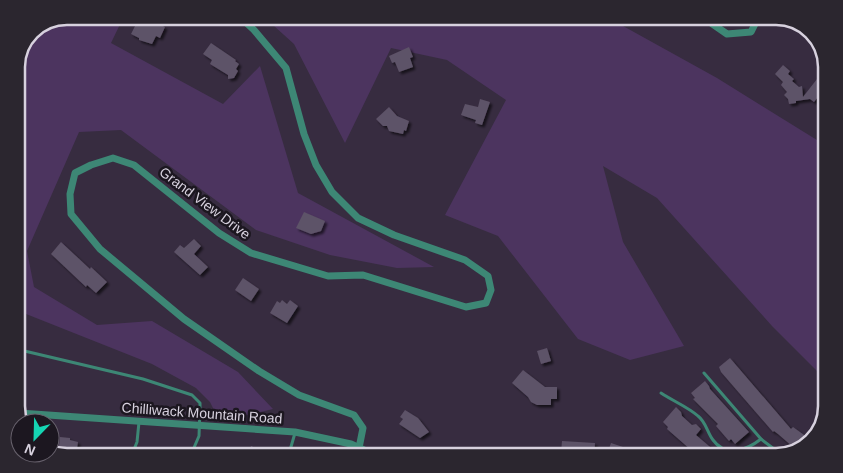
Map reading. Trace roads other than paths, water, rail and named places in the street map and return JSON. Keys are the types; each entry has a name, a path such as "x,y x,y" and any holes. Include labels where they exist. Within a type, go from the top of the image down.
{"street":[{"name":"Grand View Drive","path":"249,25 286,68 304,134 316,165 332,192 358,218 394,235 465,260 488,276 491,290 486,303 466,307 363,275 328,276 251,252 219,233 134,165 113,158 91,165 75,173 70,194 71,214 100,249 184,319 258,371 300,396 354,415 363,428 359,448"},
{"path":"714,25 727,34 751,32 754,25"},
{"name":"Chilliwack Mountain Road","path":"60,416 295,432 351,444 359,448"}],"lane":[{"path":"25,351 143,379 192,395 200,402 199,436 194,448"},
{"path":"704,373 761,439 773,448"},
{"path":"661,393 700,418 713,440 723,448"},
{"path":"135,448 139,422"},
{"path":"291,448 295,432"},
{"path":"748,448 761,439"}]}
